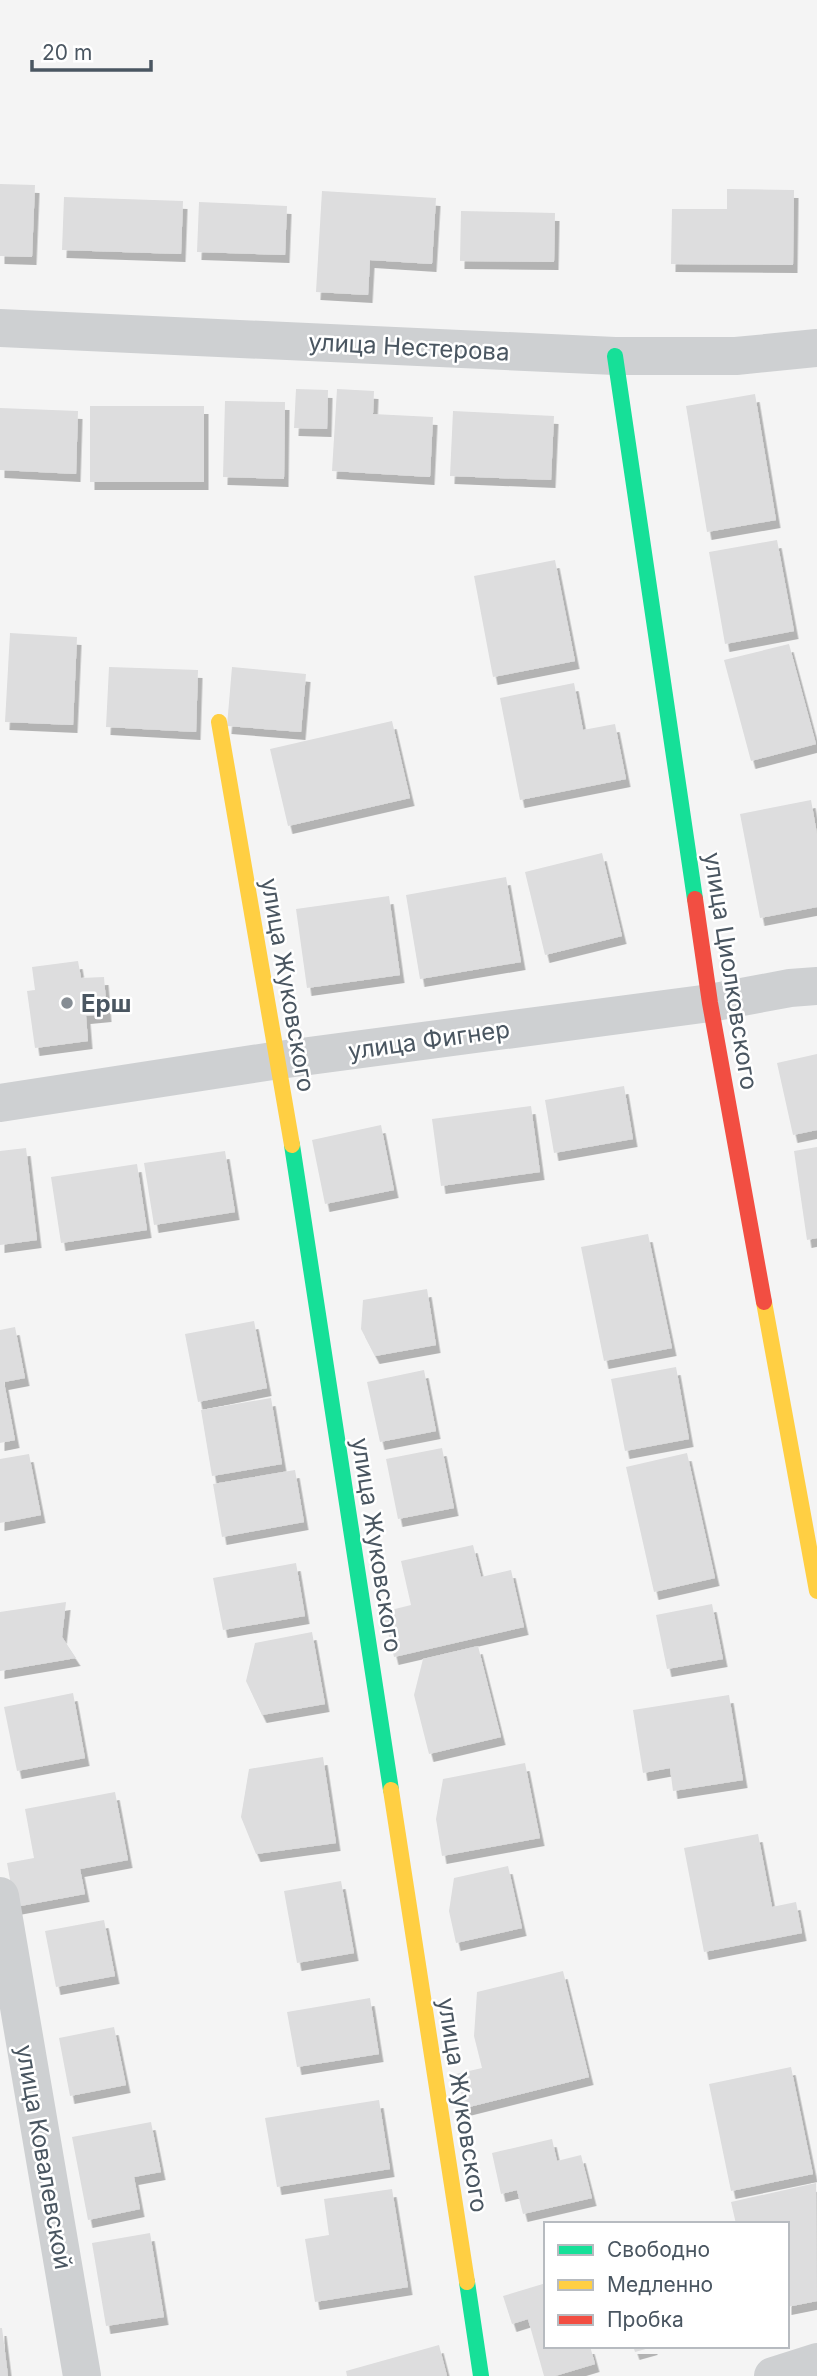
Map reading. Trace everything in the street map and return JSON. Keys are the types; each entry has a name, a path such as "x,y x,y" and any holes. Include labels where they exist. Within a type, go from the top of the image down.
{"street":[{"name":"улица Нестерова","path":"0,328 615,356 736,356 817,348"},
{"name":"улица Циолковского","path":"615,356 710,1003 817,1591"},
{"name":"улица Жуковского","path":"219,722 279,1060 481,2376"},
{"name":"улица Фигнер","path":"0,1103 279,1060 710,1003 790,988 817,986"},
{"name":"улица Ковалевской","path":"0,1896 82,2376"},
{"path":"773,2376 817,2362"}],"building":[{"path":"0,184 35,185 32,257 0,256"},
{"path":"727,189 794,190 793,265 671,264 672,209 727,209"},
{"path":"322,191 436,198 432,264 370,260 368,295 316,292"},
{"path":"64,197 183,201 181,254 62,250"},
{"path":"199,202 287,206 285,255 197,252"},
{"path":"461,211 555,213 554,262 460,261"},
{"path":"296,389 328,390 327,429 294,428"},
{"path":"337,389 374,391 373,414 433,417 430,477 332,471"},
{"path":"755,394 776,520 707,532 686,406"},
{"path":"225,401 285,402 284,479 223,477"},
{"path":"90,406 204,406 204,482 90,482"},
{"path":"0,408 78,411 76,474 0,470"},
{"path":"453,411 554,416 551,480 450,476"},
{"path":"777,540 794,631 725,644 709,552"},
{"path":"555,560 575,661 493,677 474,576"},
{"path":"10,633 77,637 73,725 5,722"},
{"path":"789,644 816,744 751,761 724,660"},
{"path":"109,667 198,670 196,732 106,727"},
{"path":"232,667 306,674 301,732 227,726"},
{"path":"574,683 583,730 615,724 626,779 520,800 500,698"},
{"path":"392,721 410,798 288,826 270,749"},
{"path":"811,800 817,834 817,907 760,918 740,814"},
{"path":"602,853 622,936 545,955 525,872"},
{"path":"506,877 521,962 420,979 406,895"},
{"path":"389,896 400,975 307,988 296,909"},
{"name":"Ерш","path":"78,961 81,978 104,977 107,1014 86,1016 88,1041 35,1048 27,991 35,990 32,967"},
{"path":"817,1054 817,1130 793,1135 777,1063"},
{"path":"624,1086 633,1139 554,1153 545,1100"},
{"path":"531,1106 540,1172 441,1186 432,1119"},
{"path":"381,1125 394,1190 325,1204 312,1140"},
{"path":"817,1147 817,1238 807,1240 794,1151"},
{"path":"26,1148 37,1240 0,1245 0,1151"},
{"path":"225,1151 235,1212 154,1225 144,1163"},
{"path":"137,1164 147,1230 61,1243 51,1177"},
{"path":"648,1234 672,1348 604,1361 581,1247"},
{"path":"427,1289 436,1345 375,1356 361,1329 363,1300"},
{"path":"254,1321 267,1388 198,1402 185,1334"},
{"path":"15,1327 25,1378 4,1382 15,1440 0,1443 0,1330"},
{"path":"676,1367 689,1439 625,1451 611,1379"},
{"path":"424,1370 436,1431 380,1442 367,1382"},
{"path":"271,1398 282,1464 212,1476 201,1410"},
{"path":"442,1448 454,1508 398,1519 386,1459"},
{"path":"687,1453 715,1578 654,1592 626,1467"},
{"path":"29,1454 41,1515 0,1523 0,1459"},
{"path":"295,1470 304,1522 222,1537 213,1484"},
{"path":"473,1545 481,1577 511,1570 524,1627 394,1657 383,1612 411,1605 401,1561"},
{"path":"296,1563 305,1616 223,1630 213,1578"},
{"path":"66,1602 62,1637 76,1658 0,1671 0,1612"},
{"path":"712,1604 723,1659 667,1669 656,1615"},
{"path":"312,1632 325,1704 262,1715 246,1681 255,1643"},
{"path":"478,1646 501,1737 429,1754 414,1695 423,1659"},
{"path":"73,1693 85,1758 17,1771 4,1707"},
{"path":"729,1695 743,1780 673,1791 670,1768 643,1773 633,1710"},
{"path":"323,1757 336,1843 256,1854 241,1817 249,1769"},
{"path":"525,1763 540,1838 442,1856 436,1819 443,1779"},
{"path":"115,1792 128,1860 80,1869 85,1894 15,1907 7,1863 34,1858 25,1809"},
{"path":"758,1834 772,1907 796,1902 802,1933 704,1952 684,1848"},
{"path":"508,1866 522,1928 456,1943 449,1911 454,1878"},
{"path":"341,1881 354,1953 297,1963 284,1891"},
{"path":"104,1920 115,1976 56,1987 45,1931"},
{"path":"563,1971 589,2077 465,2108 456,2074 482,2068 474,2036 477,1992"},
{"path":"370,1998 379,2054 297,2067 287,2012"},
{"path":"114,2027 126,2085 70,2096 59,2038"},
{"path":"791,2067 813,2174 731,2191 709,2084"},
{"path":"379,2100 390,2169 277,2187 265,2118"},
{"path":"151,2122 161,2172 134,2177 140,2209 88,2220 72,2137"},
{"path":"552,2139 557,2161 581,2155 592,2198 523,2214 517,2190 501,2194 492,2153"},
{"path":"816,2183 817,2301 789,2307 789,2222 736,2222 731,2202"},
{"path":"392,2189 408,2287 315,2302 305,2239 329,2235 324,2199"},
{"path":"150,2233 164,2317 106,2326 92,2243"},
{"path":"544,2284 544,2348 591,2348 595,2364 555,2376 544,2376 528,2319 512,2324 503,2296"},
{"path":"2,2328 8,2376 0,2376"},
{"path":"439,2345 447,2376 347,2376 346,2371"},
{"path":"634,2348 649,2348 635,2352"}],"traffic: fast":[{"path":"615,356 695,899"},
{"path":"292,1145 391,1790"},
{"path":"467,2282 481,2376"}],"traffic: slow":[{"path":"219,722 292,1145"},
{"path":"764,1302 817,1591"},
{"path":"391,1790 467,2282"}],"traffic: jam":[{"path":"695,899 710,1003 764,1302"}],"place":[{"name":"Ерш","path":"67,1003"}]}
